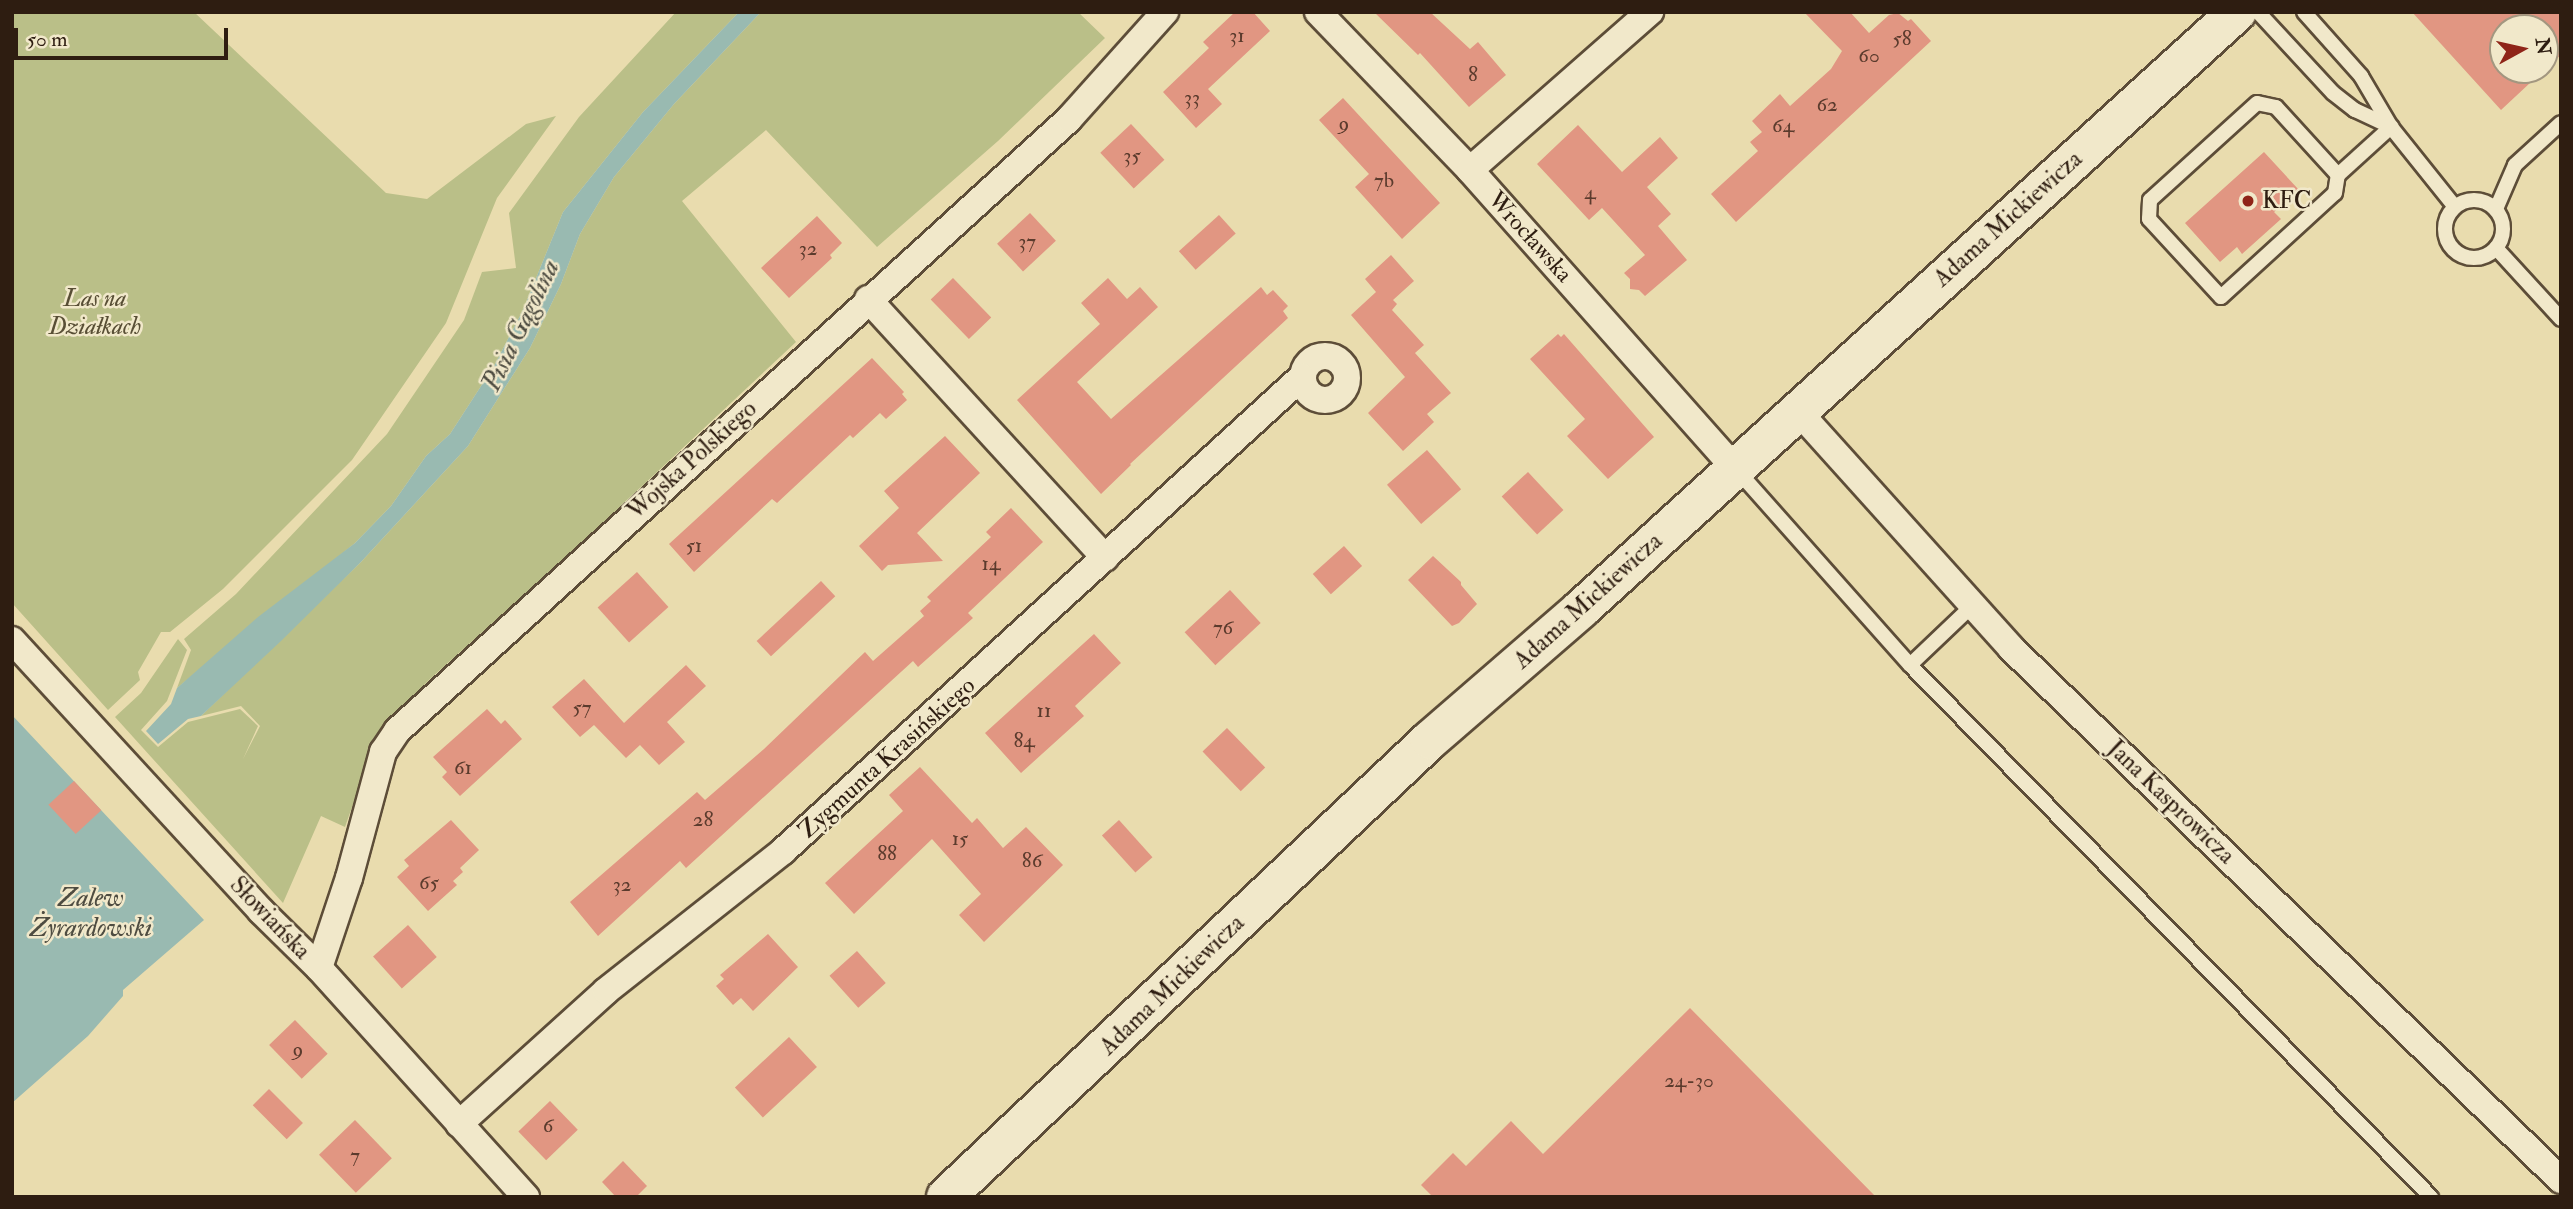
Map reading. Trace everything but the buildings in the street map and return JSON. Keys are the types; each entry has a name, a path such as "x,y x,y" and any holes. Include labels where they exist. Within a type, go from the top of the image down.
{"street":[{"name":"Wojska Polskiego","path":"319,968 389,739 1069,118 1165,12"},
{"name":"Wrocławska","path":"1318,12 1470,170 1735,468"},
{"path":"1470,170 1650,12"},
{"name":"Adama Mickiewicza","path":"946,1197 1430,740 1735,468 2237,12"},
{"path":"868,299 1105,558"},
{"name":"Zygmunta Krasińskiego","path":"459,1124 606,991 783,852 1302,377"},
{"name":"Jana Kasprowicza","path":"1797,410 2021,657 2561,1180"},
{"name":"Słowiańska","path":"12,640 261,911 319,968 526,1197"}],"lane":[{"path":"2258,12 2333,93 2355,110 2391,127"},
{"path":"2304,12 2361,76 2391,127 2455,206"},
{"path":"2338,175 2276,107 2257,103 2150,200 2149,219 2221,297 2335,193 2338,175 2391,127"},
{"path":"2496,209 2515,165 2561,123"},
{"path":"2471,199 2489,203 2496,209 2503,224 2501,241 2496,248 2489,254 2470,258 2453,249 2445,233 2448,214 2455,206 2471,199"},
{"path":"2496,248 2561,319"},
{"path":"1735,468 1910,665 2431,1197"},
{"path":"1910,665 1973,606"}],"green space":[{"name":"Las na Działkach","path":"12,12 194,12 386,193 427,199 526,124 556,116 497,198 446,323 352,460 223,589 170,632 161,632 138,672 140,680 108,710 12,603"},
{"path":"676,12 739,12 643,112 563,212 523,310 494,366 450,434 426,456 391,506 355,543 177,688 191,650 184,639 236,594 387,434 464,320 482,272 516,268 509,213 579,117"},
{"path":"761,12 1078,12 1105,38 998,141 877,247 766,130 682,201 796,342 576,548 430,679 378,733 345,827 321,816 283,903 115,717 141,693 178,639 187,650 167,701 141,730 158,747 188,722 240,709 258,726 243,759 260,726 241,706 201,716 361,562 468,446 530,348 561,284 580,234 614,177 674,104"}],"water":[{"name":"Pisia Gągolina","path":"739,12 761,12 674,104 614,177 580,234 561,284 530,348 468,446 361,562 281,641 201,716 188,719 158,744 146,731 171,704 177,688 258,617 355,543 391,506 426,456 450,434 494,366 523,310 563,212 643,112"},
{"name":"Zalew Żyrardowski","path":"12,715 204,920 123,990 123,996 88,1036 12,1103"}],"place":[{"name":"KFC","path":"2248,201"}]}
